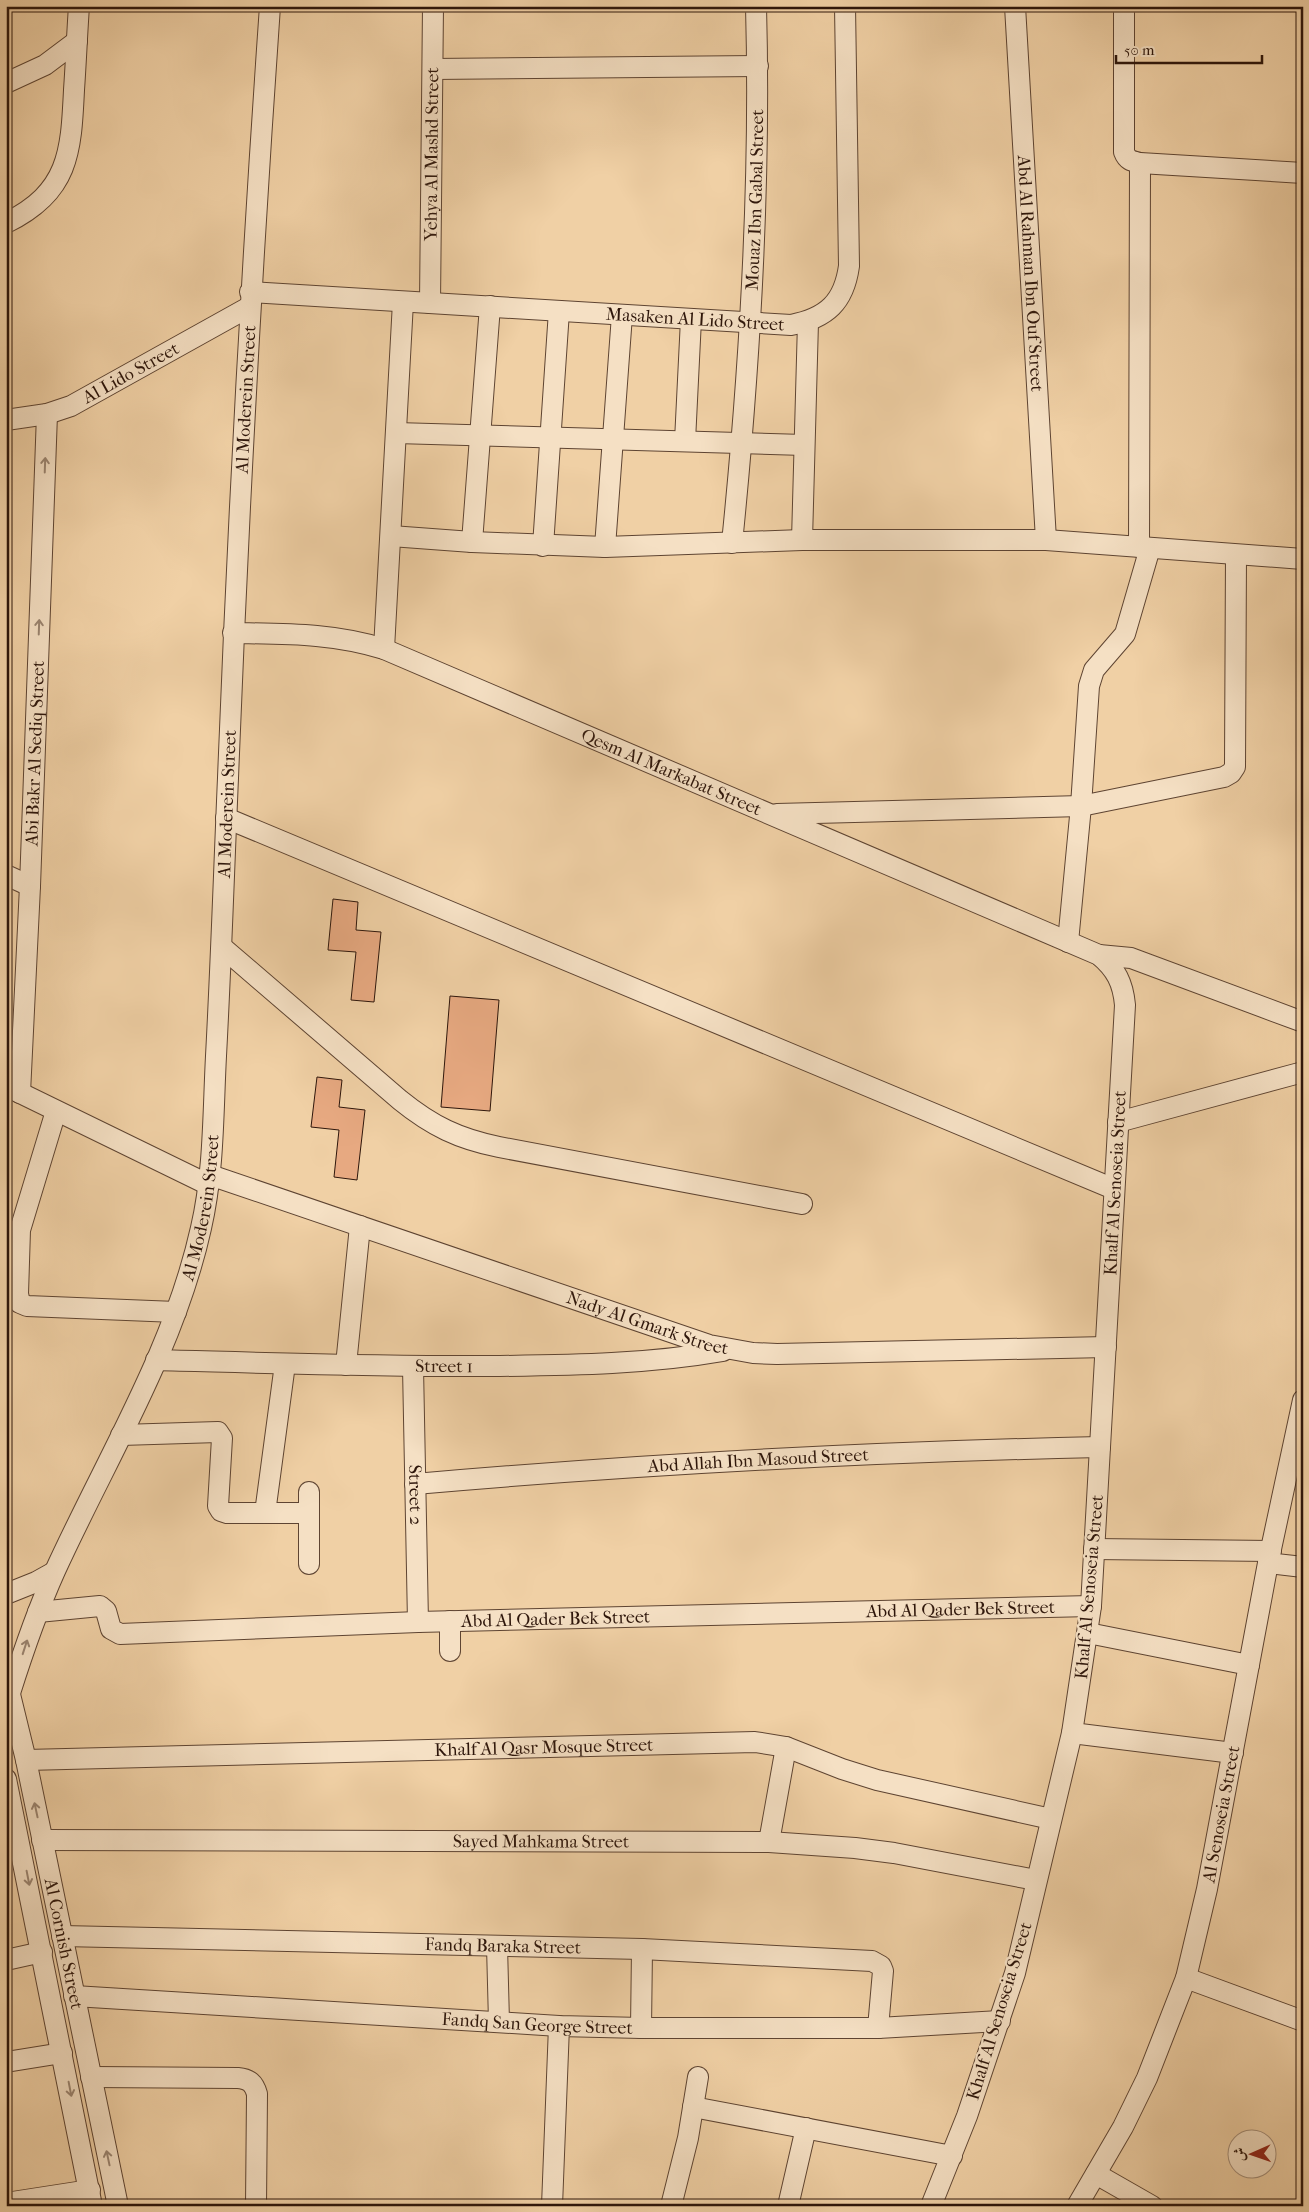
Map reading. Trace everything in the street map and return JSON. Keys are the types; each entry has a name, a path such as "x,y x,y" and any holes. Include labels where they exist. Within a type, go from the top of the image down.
{"street":[{"path":"6,223 22,215 41,201 55,183 66,162 71,140 79,6"},
{"name":"Al Moderein Street","path":"8,1687 54,1572 156,1360 176,1312 192,1263 210,1180 222,947 233,633 249,300 270,6"},
{"name":"Yehya Al Mashd Street","path":"430,303 433,6"},
{"name":"Mouaz Ibn Gabal Street","path":"732,543 742,443 750,322 758,66 756,6"},
{"name":"Masaken Al Lido Street","path":"249,300 430,303 791,325 808,322 822,315 837,300 847,280 849,266 845,6"},
{"name":"Abd Al Rahman Ibn Ouf Street","path":"1015,6 1046,540"},
{"path":"1124,6 1124,152 1126,157 1131,161 1140,163 1303,173"},
{"path":"6,82 44,65 77,41"},
{"path":"432,68 758,66"},
{"path":"1068,942 1081,806 1089,686 1094,670 1124,634 1145,548 1140,163"},
{"name":"Al Lido Street","path":"6,420 47,414 71,406 93,395 249,300"},
{"path":"384,649 403,302"},
{"path":"472,542 490,306"},
{"path":"543,546 559,311"},
{"path":"605,547 622,315"},
{"path":"685,442 691,319"},
{"path":"802,540 808,322"},
{"name":"Abi Bakr Al Sediq Street","path":"13,1090 30,886 47,414"},
{"path":"396,433 804,445"},
{"path":"391,536 543,546 605,547 802,540 1046,540 1303,560"},
{"path":"770,815 1081,806 1224,778 1231,773 1235,766 1236,555"},
{"name":"Qesm Al Markabat Street","path":"233,633 311,634 336,637 384,649 1098,955"},
{"path":"226,818 1114,1189"},
{"path":"6,875 30,886"},
{"path":"222,947 400,1100 422,1118 446,1131 472,1141 499,1147 802,1204"},
{"path":"1098,955 1131,958 1303,1022"},
{"name":"Khalf Al Senoseia Street","path":"932,2206 952,2156 1015,1973 1072,1732 1088,1633 1125,1005 1124,991 1119,977 1110,965 1098,955"},
{"path":"1118,1122 1303,1072"},
{"name":"Nady Al Gmark Street","path":"13,1090 210,1180 360,1226 709,1345 730,1350 777,1354 1106,1347"},
{"path":"56,1111 20,1230 18,1294 20,1303 27,1306 176,1312"},
{"path":"346,1365 360,1226"},
{"name":"Street 1","path":"156,1360 413,1367 603,1365 671,1359 730,1350"},
{"path":"265,1513 285,1364"},
{"name":"Street 2","path":"413,1367 418,1622"},
{"name":"Al Senoseia Street","path":"1077,2206 1123,2127 1147,2078 1186,1978 1207,1889 1270,1557 1303,1400"},
{"path":"121,1434 218,1432 223,1442 219,1509 227,1513 309,1513"},
{"name":"Abd Allah Ibn Masoud Street","path":"415,1484 550,1472 773,1458 957,1450 1100,1447"},
{"path":"309,1492 309,1564"},
{"path":"1094,1549 1270,1557 1303,1567"},
{"path":"6,1594 36,1582 54,1572"},
{"name":"Abd Al Qader Bek Street","path":"38,1612 100,1606 106,1611 111,1629 120,1634 450,1621 1091,1606"},
{"path":"450,1621 450,1651"},
{"path":"1088,1633 1249,1665"},
{"name":"Al Cornish Street","path":"8,1687 26,1760 118,2206"},
{"path":"1072,1732 1232,1753"},
{"name":"Khalf Al Qasr Mosque Street","path":"26,1760 755,1742 786,1747 842,1770 877,1780 1051,1818"},
{"path":"770,1842 786,1747"},
{"name":"Al Cornish Street","path":"6,1779 13,1841 42,1952 91,2198"},
{"name":"Sayed Mahkama Street","path":"42,1840 770,1842 845,1847 894,1853 1036,1880"},
{"name":"Fandq Baraka Street","path":"62,1936 642,1949 877,1963 883,1971 878,2028"},
{"path":"497,1946 499,2022"},
{"path":"641,2028 642,1949"},
{"path":"6,1960 42,1952"},
{"path":"1186,1978 1303,2021"},
{"name":"Fandq San George Street","path":"74,1996 559,2026 878,2028 1000,2021"},
{"path":"552,2206 559,2026"},
{"path":"6,2062 62,2053"},
{"path":"671,2206 698,2076"},
{"path":"91,2077 238,2078 251,2082 256,2087 257,2094 256,2206"},
{"path":"693,2107 952,2156"},
{"path":"788,2206 806,2128"},
{"path":"1096,2174 1152,2206"},
{"path":"6,2203 91,2198"}],"building":[{"path":"333,899 358,902 356,930 381,932 374,1002 351,1000 356,952 328,950"},
{"path":"450,996 499,1000 490,1111 441,1107"},
{"path":"317,1077 342,1080 339,1107 365,1110 357,1180 334,1177 339,1130 311,1127"}]}
